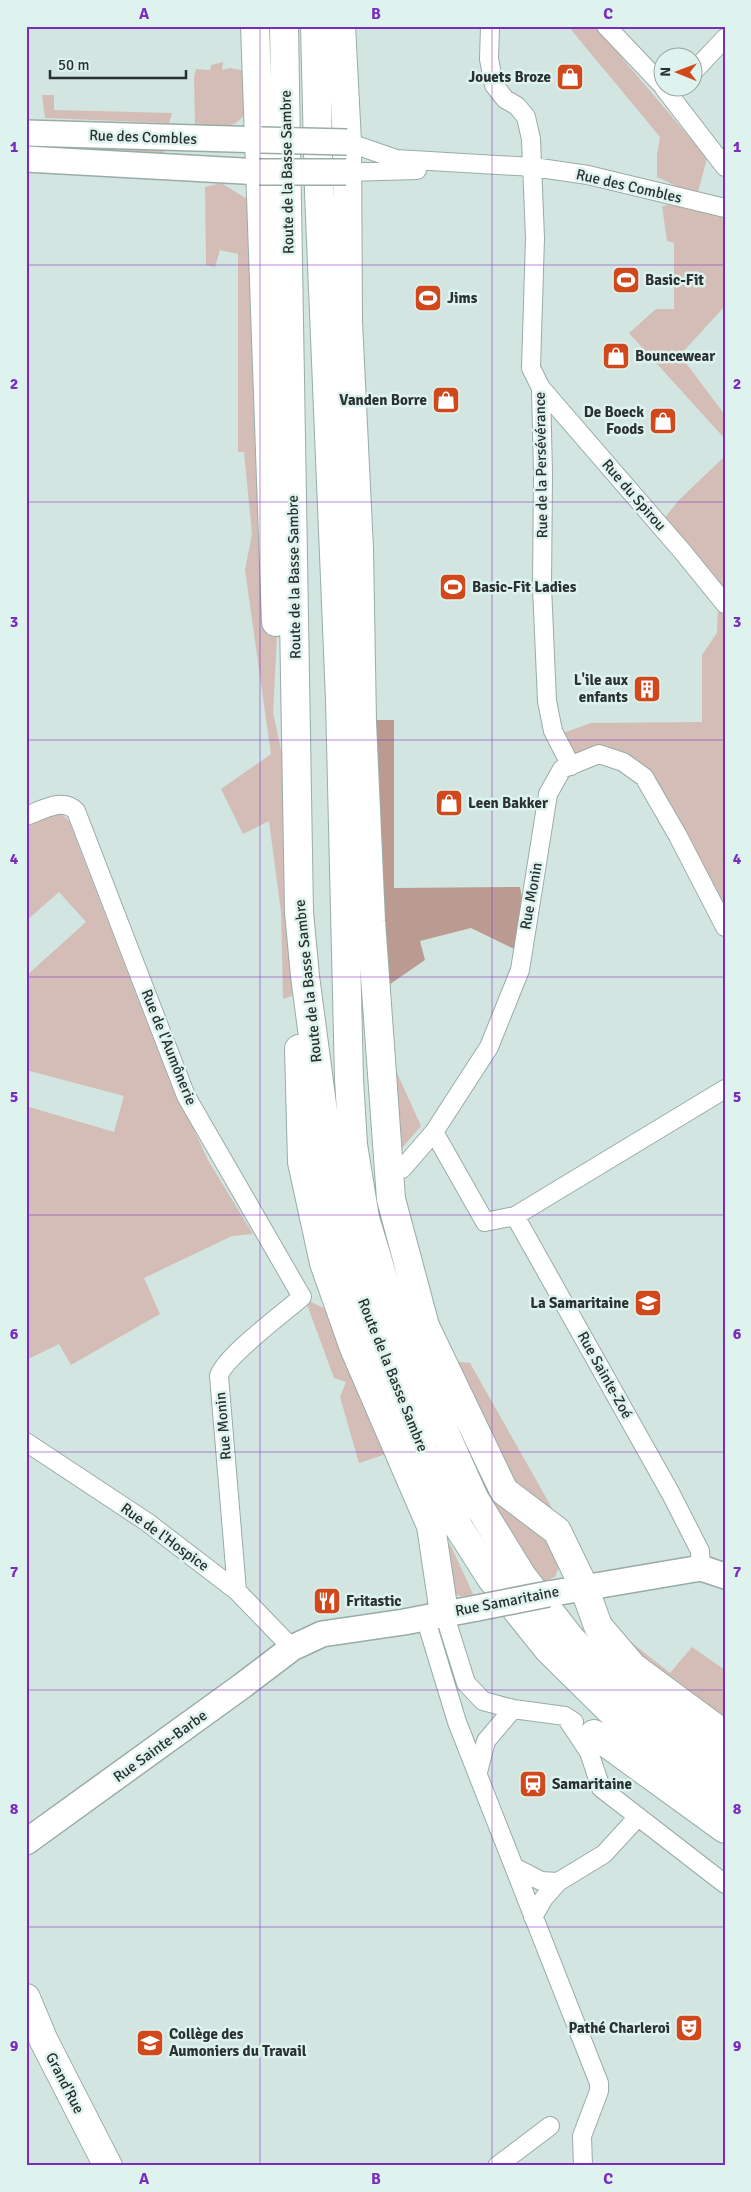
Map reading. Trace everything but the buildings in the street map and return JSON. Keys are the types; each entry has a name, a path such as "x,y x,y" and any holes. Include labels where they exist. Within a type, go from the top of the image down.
{"main road":[{"path":"255,26 261,140 259,172 279,693 298,806"},
{"name":"Route de la Basse Sambre","path":"284,26 299,912 305,976 334,1195 363,1304 423,1453 459,1528 490,1578 548,1649 625,1725 725,1801"},
{"name":"Route de la Basse Sambre","path":"316,26 319,192 340,700 349,1079 352,1145 365,1218 389,1298 474,1498 522,1576 571,1639 638,1703 725,1768"},
{"path":"341,26 347,142 348,322 359,549 362,722 372,932 391,1199 425,1326 504,1491 557,1531 584,1587 598,1626 633,1667 725,1735"},
{"path":"340,700 368,836"},
{"path":"349,1079 362,1015 372,932"},
{"path":"305,976 298,1023 302,1162 324,1263 354,1348 431,1526 435,1615"},
{"path":"594,1734 725,1829"},
{"name":"Grand'Rue","path":"26,1998 44,2041 108,2166"}],"street":[{"name":"Rue de la Persévérance","path":"490,26 489,59 494,85 505,99 517,106 530,125 535,238 531,368 541,388 543,474 542,587 547,701 553,731 571,766"},
{"path":"606,26 654,74"},
{"path":"704,60 725,38"},
{"path":"676,98 725,166"},
{"name":"Rue des Combles","path":"26,133 347,142 396,159 533,167 588,175 725,208"},
{"name":"Rue des Combles","path":"26,159 259,172 346,172 533,167"},
{"name":"Rue du Spirou","path":"541,388 678,546 725,604"},
{"name":"Rue Monin","path":"402,1169 434,1132 490,1047 520,970 548,794 562,769 599,754 623,762 644,777 678,836 725,926"},
{"name":"Rue de l'Aumônerie","path":"26,816 61,804 69,804 76,811 186,1096 302,1298"},
{"path":"434,1132 485,1222 515,1216 725,1089"},
{"name":"Rue Sainte-Zoé","path":"515,1216 671,1494 700,1551 701,1568"},
{"name":"Rue Monin","path":"237,1591 219,1376 224,1367 248,1343 302,1298"},
{"name":"Rue de l'Hospice","path":"26,1442 147,1522 237,1591 292,1648"},
{"name":"Rue Samaritaine","path":"292,1648 322,1634 477,1608 584,1587 701,1568 725,1576"},
{"path":"435,1615 466,1683 483,1701 513,1709 565,1716 594,1734"},
{"path":"435,1615 457,1722 478,1772 555,1976 599,2083 599,2091 582,2136 583,2166"},
{"name":"Rue Sainte-Barbe","path":"26,1842 292,1648"},
{"path":"478,1772 486,1740 513,1709"},
{"path":"565,1716 589,1752 601,1788 637,1818 719,1880"},
{"path":"533,1917 544,1898 558,1882 604,1854 637,1818"},
{"path":"514,1867 541,1881 558,1882"},
{"path":"497,2166 550,2126"}],"shaded area":[{"path":"568,26 595,26 654,96 654,98 656,98 707,158 697,196 657,177 657,155 660,137"},
{"path":"223,62 222,70 230,68 246,71 247,99 244,114 236,123 222,128 215,129 195,125 194,77 196,69 210,70 211,65"},
{"path":"42,95 54,95 54,110 172,113 169,123 45,118"},
{"path":"44,145 165,145 164,156 49,148"},
{"path":"221,183 254,203 254,305 277,637 273,712 287,778 292,996 283,999 281,912 269,821 243,834 221,789 271,754 245,570 252,534 244,452 238,452 238,254 220,250 215,267 206,265 205,187"},
{"path":"684,203 725,216 725,306 680,355 725,415 725,439 629,333 656,309 674,309 674,243 667,241 662,206"},
{"path":"725,456 725,914 618,754 575,753 560,734 591,723 702,722 702,655 717,633 718,607 655,530 679,500"},
{"path":"370,720 394,720 394,888 520,887 526,919 514,949 471,928 420,941 425,960 383,989"},
{"path":"54,812 62,814 69,821 161,1059 208,1160 253,1234 232,1236 144,1278 160,1314 71,1365 59,1344 26,1360 26,1106 114,1132 124,1096 26,1070 26,976 86,922 59,892 26,921 26,822"},
{"path":"394,1066 421,1126 397,1154"},
{"path":"305,1299 334,1313 386,1454 359,1463 340,1397 346,1382 334,1378"},
{"path":"451,1361 470,1363 561,1524 510,1483"},
{"path":"490,1491 546,1535 560,1565 555,1577 542,1582 491,1502"},
{"path":"434,1517 452,1548 473,1594 459,1596 452,1590 441,1560"},
{"path":"615,1636 631,1642 670,1673 692,1647 725,1670 725,1724"}],"place":[{"name":"Jouets Broze","path":"570,77"},
{"name":"Basic-Fit","path":"626,280"},
{"name":"Jims","path":"428,298"},
{"name":"Bouncewear","path":"616,356"},
{"name":"Vanden Borre","path":"446,400"},
{"name":"De Boeck Foods","path":"663,421"},
{"name":"Basic-Fit Ladies","path":"453,587"},
{"name":"L'ile aux enfants","path":"647,689"},
{"name":"Leen Bakker","path":"449,803"},
{"name":"La Samaritaine","path":"648,1303"},
{"name":"Fritastic","path":"327,1601"},
{"name":"Samaritaine","path":"533,1784"},
{"name":"Pathé Charleroi","path":"689,2028"},
{"name":"Collège des Aumoniers du Travail","path":"150,2043"}]}
